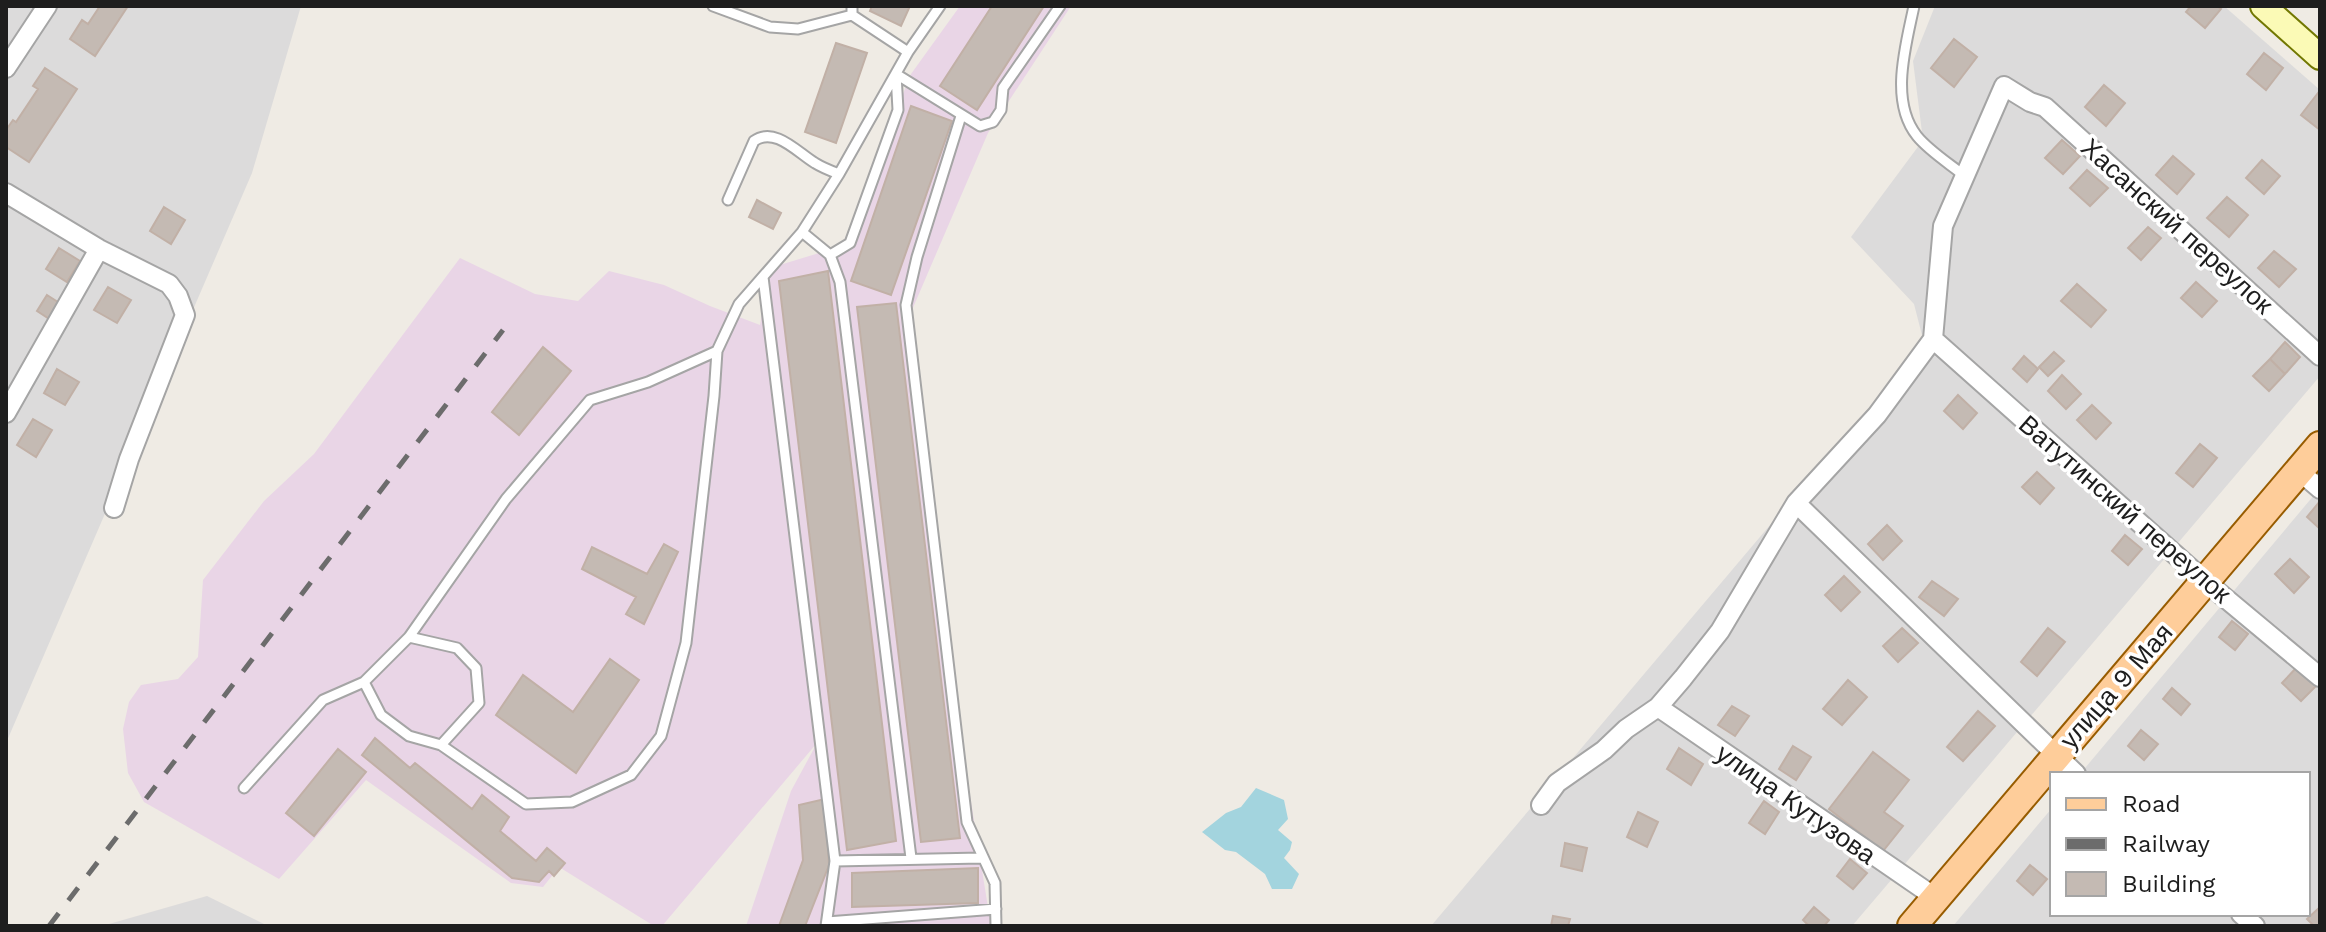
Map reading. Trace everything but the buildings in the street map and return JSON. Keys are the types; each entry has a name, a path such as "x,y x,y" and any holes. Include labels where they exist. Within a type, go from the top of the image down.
{"main road":[{"name":"улица 9 Мая","path":"2066,766 2206,582 2309,480 2320,446"},
{"name":"улица 9 Мая","path":"1912,926 2050,782"}],"street":[{"path":"6,68 47,6"},
{"path":"2263,6 2320,57"},
{"name":"Хасанский переулок","path":"1966,177 2004,86 2045,107 2320,356"},
{"path":"1541,805 1557,783 1658,707 1720,631 1796,503 1877,415 1933,339 1943,226 1966,177"},
{"path":"6,193 99,249 169,284 178,296 185,315 129,459 114,508"},
{"path":"6,413 99,249"},
{"name":"Ватутинский переулок","path":"1933,339 2206,582 2320,677"},
{"path":"1796,503 2066,766"},
{"name":"улица Кутузова","path":"1658,707 1936,898"}],"lane":[{"path":"713,6 770,27 798,29 852,10 908,52"},
{"path":"364,682 381,715 409,736 441,745 526,804 572,802 631,775 661,736 686,643 717,351 739,304 802,232 839,174 908,52 940,6"},
{"path":"896,74 980,126 993,122 1001,110 1003,88 1060,6"},
{"path":"1914,6 1901,68 1903,103 1916,135 1966,177"},
{"path":"830,255 850,243 898,110 896,74"},
{"path":"961,116 917,257 906,305 967,822 995,883 996,926"},
{"path":"728,200 754,141 760,137 779,138 817,164 839,174"},
{"path":"802,232 830,255 840,282 911,858"},
{"path":"763,277 835,861 827,924 996,909"},
{"path":"244,788 323,700 364,682 409,637 506,499 590,400 648,382 717,351"},
{"path":"409,637 457,648 476,668 479,703 441,745"},
{"path":"835,861 981,858"}],"shaded area":[{"path":"6,6 301,6 252,173 6,743"},
{"path":"960,6 1071,6 988,133 912,310 953,690 991,926 746,926 791,791 817,743 662,926 654,926 559,867 543,887 511,883 366,780 279,879 144,802 128,773 123,729 129,702 141,685 178,679 198,657 203,580 264,501 314,454 460,258 535,294 578,301 609,271 664,285 760,325 770,268 842,246 911,74"},
{"path":"1935,6 2224,6 2320,90 2320,376 1852,926 1431,926 1924,343 1914,304 1851,237 1923,140 1913,61"},
{"path":"2320,488 2320,926 1953,926 2050,810 2050,916 2310,916 2310,772 2082,772"},
{"path":"207,896 268,926 102,926"}],"water":[{"path":"1256,788 1284,800 1288,819 1278,830 1292,842 1284,858 1299,874 1292,889 1272,889 1265,874 1202,832 1226,813 1241,807"}],"railway":[{"path":"49,926 503,330"}]}
